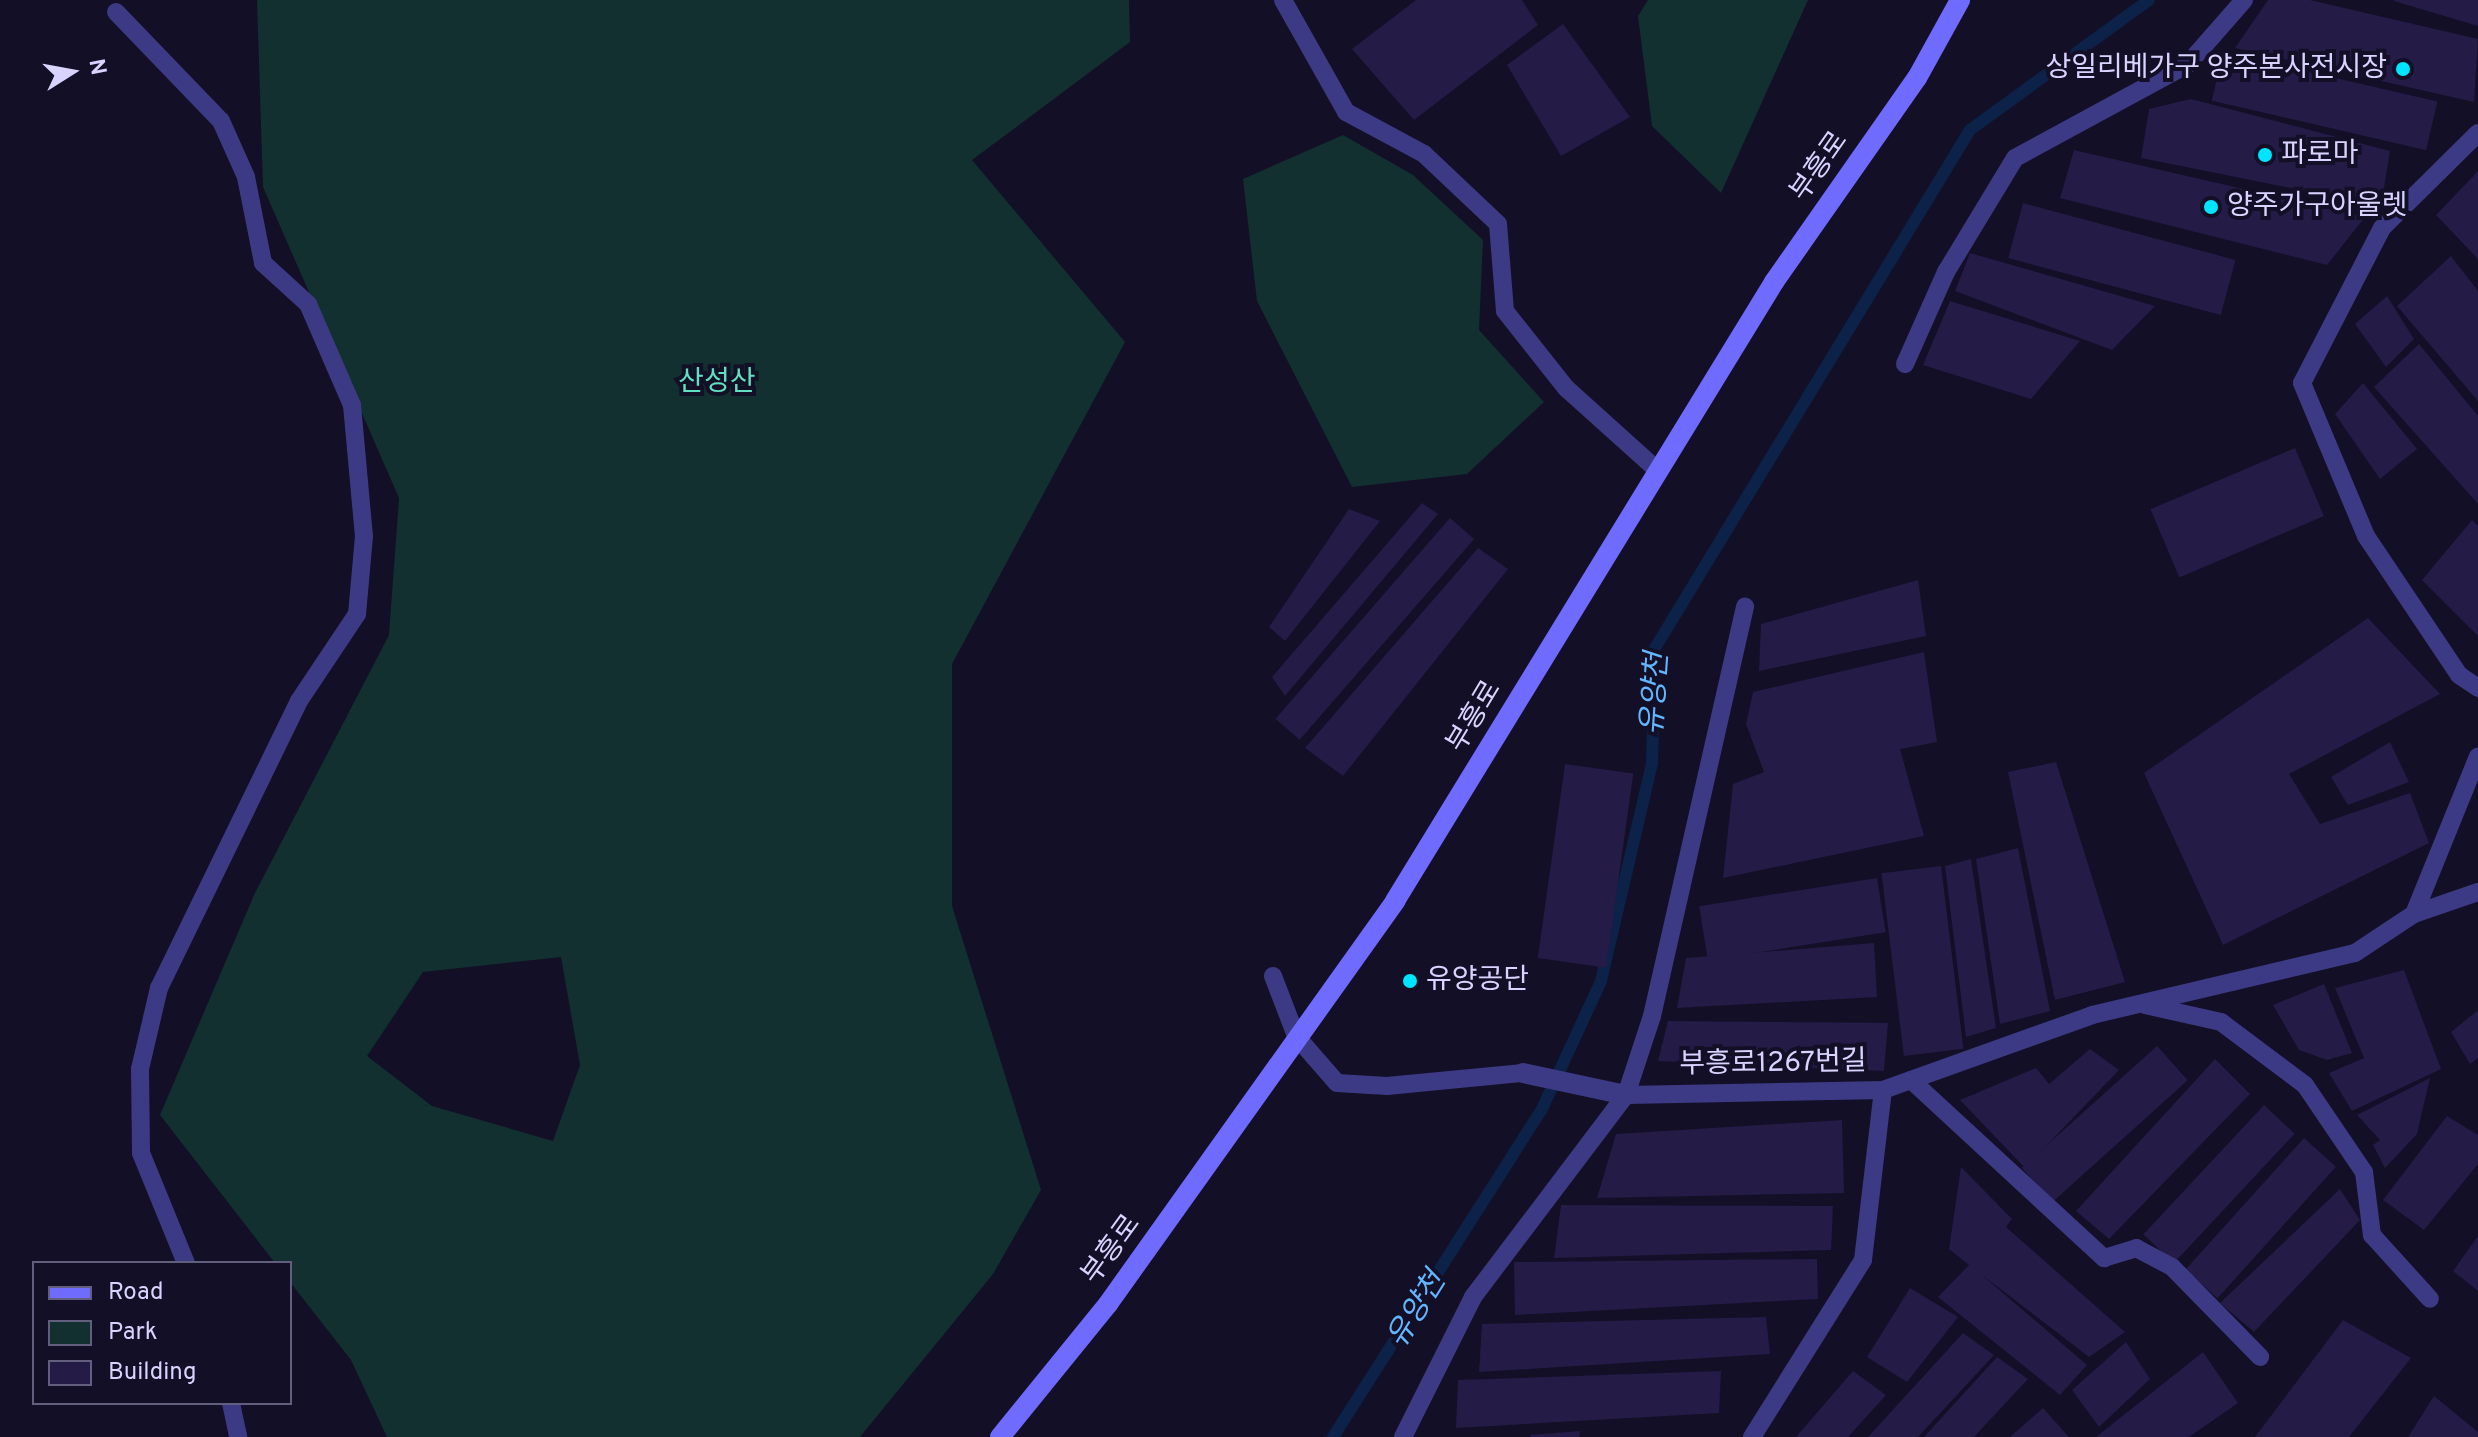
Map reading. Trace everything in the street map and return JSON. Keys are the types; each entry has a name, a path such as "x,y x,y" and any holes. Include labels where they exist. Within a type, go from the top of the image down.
{"main road":[{"name":"부흥로","path":"1000,1437 1108,1304 1395,901 1774,282 1917,78 1960,0"}],"street":[{"path":"1523,1073 1626,1095"}],"lane":[{"path":"1283,0 1346,112 1424,154 1498,224 1505,311 1566,388 1657,470"},
{"path":"1905,364 1946,272 2015,158 2188,64 2244,0"},
{"path":"116,12 221,121 246,177 263,263 308,304 352,405 364,536 357,614 299,701 159,988 140,1069 141,1153 185,1261"},
{"path":"2478,133 2382,228 2302,383 2366,536 2459,675 2478,688"},
{"name":"부흥로1267번길","path":"1745,606 1652,1016 1626,1095 1883,1090 2140,1004 2355,953 2414,914 2478,892"},
{"path":"2414,914 2478,756"},
{"path":"1273,976 1296,1036 1337,1083 1387,1086 1523,1073"},
{"path":"2140,1004 2221,1022 2305,1085 2364,1172 2372,1235 2430,1299"},
{"path":"1911,1080 2104,1258 2136,1248 2172,1267 2260,1357"},
{"path":"1752,1437 1863,1260 1883,1090"},
{"path":"1403,1437 1473,1297 1626,1095"},
{"path":"231,1405 238,1437"}],"green space":[{"name":"산성산","path":"257,0 1129,0 1130,42 972,160 1125,342 952,664 952,906 1041,1190 993,1274 860,1437 387,1437 351,1360 292,1285 292,1261 273,1261 160,1115 255,893 389,635 399,498 263,187","holes":["561,957 580,1065 553,1141 432,1106 367,1056 423,972"]},
{"path":"1648,0 1808,0 1721,193 1652,126 1638,16"},
{"path":"1343,135 1413,175 1483,240 1479,330 1544,402 1467,474 1352,487 1257,301 1243,179"}],"building":[{"path":"1416,0 1522,0 1538,25 1414,120 1352,49"},
{"name":"상일리베가구 양주본사전시장","path":"2268,0 2310,0 2478,39 2474,102 2235,48"},
{"path":"2478,0 2478,26 2394,1"},
{"path":"1563,24 1630,117 1561,156 1507,65"},
{"path":"2223,52 2437,101 2426,150 2212,101"},
{"name":"파로마","path":"2191,99 2390,151 2381,206 2141,158 2149,109"},
{"name":"양주가구아울렛","path":"2074,150 2365,217 2327,265 2060,198"},
{"path":"2478,171 2478,259 2436,215"},
{"path":"2023,203 2236,260 2221,315 2008,258"},
{"path":"1970,253 2155,306 2112,350 1955,291"},
{"path":"2451,256 2478,291 2478,401 2397,306"},
{"path":"2387,296 2414,339 2386,367 2355,324"},
{"path":"1950,301 2080,341 2031,399 1923,365"},
{"path":"2419,344 2478,416 2478,504 2374,387"},
{"path":"2363,383 2417,449 2380,479 2335,414"},
{"path":"2295,448 2324,516 2179,577 2150,509"},
{"path":"1422,503 1438,514 1285,696 1272,677"},
{"path":"1349,509 1380,521 1285,641 1269,627"},
{"path":"1450,518 1474,539 1300,740 1275,719"},
{"path":"2472,520 2478,526 2478,636 2422,580"},
{"path":"1478,548 1508,569 1343,776 1305,748"},
{"path":"1918,580 1926,636 1759,671 1761,624"},
{"path":"2368,618 2440,694 2289,774 2320,824 2410,793 2429,843 2223,945 2144,773"},
{"path":"1924,652 1937,742 1900,749 1924,836 1723,878 1733,784 1764,772 1746,724 1753,692"},
{"path":"2390,742 2409,782 2348,805 2331,777"},
{"path":"2056,762 2125,982 2055,1000 2008,772"},
{"path":"1565,764 1633,774 1606,968 1538,958"},
{"path":"2018,848 2050,1011 2000,1024 1976,859"},
{"path":"1971,859 1996,1028 1966,1037 1945,866"},
{"path":"1941,866 1963,1049 1904,1056 1881,873"},
{"path":"1877,878 1886,932 1708,960 1699,906"},
{"path":"1874,943 1877,997 1677,1008 1686,958"},
{"path":"2404,970 2441,1069 2352,1111 2329,1073 2364,1058 2335,988"},
{"path":"2324,984 2352,1053 2327,1060 2299,1050 2273,1005"},
{"path":"2478,1010 2478,1058 2470,1064 2451,1032"},
{"path":"1668,1021 1888,1023 1884,1071 1658,1061"},
{"path":"2157,1046 2188,1080 2053,1202 2022,1168"},
{"path":"2090,1049 2119,1070 2025,1168 1960,1100 2036,1068 2049,1084"},
{"path":"2215,1059 2250,1094 2109,1239 2076,1211"},
{"path":"2430,1078 2417,1134 2385,1168 2373,1145 2380,1140 2357,1115"},
{"path":"2264,1105 2295,1134 2174,1263 2143,1234"},
{"path":"2447,1116 2478,1135 2478,1164 2424,1230 2383,1200"},
{"path":"1842,1120 1844,1193 1597,1198 1616,1134"},
{"path":"2304,1138 2336,1167 2218,1298 2186,1270"},
{"path":"1961,1167 2012,1219 2006,1227 2125,1332 2089,1357 1982,1275 2087,1365 2060,1395 1938,1297 1969,1265 1949,1249"},
{"path":"2340,1189 2360,1220 2254,1332 2220,1303"},
{"path":"1561,1205 1833,1206 1831,1250 1554,1258"},
{"path":"2478,1236 2478,1291 2453,1271"},
{"path":"1817,1259 1818,1299 1515,1315 1514,1262"},
{"path":"1910,1288 1958,1317 1907,1382 1867,1357"},
{"path":"1766,1317 1770,1354 1479,1372 1482,1324"},
{"path":"2343,1320 2411,1358 2349,1437 2255,1437"},
{"path":"1963,1333 1994,1355 1918,1437 1868,1437"},
{"path":"2126,1342 2150,1379 2099,1427 2072,1390"},
{"path":"2203,1352 2238,1403 2189,1437 2096,1437"},
{"path":"1997,1357 2028,1379 1974,1437 1924,1437"},
{"path":"1721,1371 1719,1413 1456,1428 1458,1380"},
{"path":"1853,1371 1886,1395 1848,1437 1796,1437"},
{"path":"2434,1396 2478,1432 2478,1437 2408,1437"},
{"path":"2043,1408 2069,1437 2010,1437"},
{"path":"1580,1431 1579,1437 1530,1435"}],"waterway":[{"name":"유양천","path":"1333,1437 1541,1111 1601,981 1652,763 1655,648 1970,130 2149,0"}],"place":[{"name":"상일리베가구 양주본사전시장","path":"2403,69"},
{"name":"파로마","path":"2265,155"},
{"name":"양주가구아울렛","path":"2211,207"},
{"name":"유양공단","path":"1410,981"}]}
